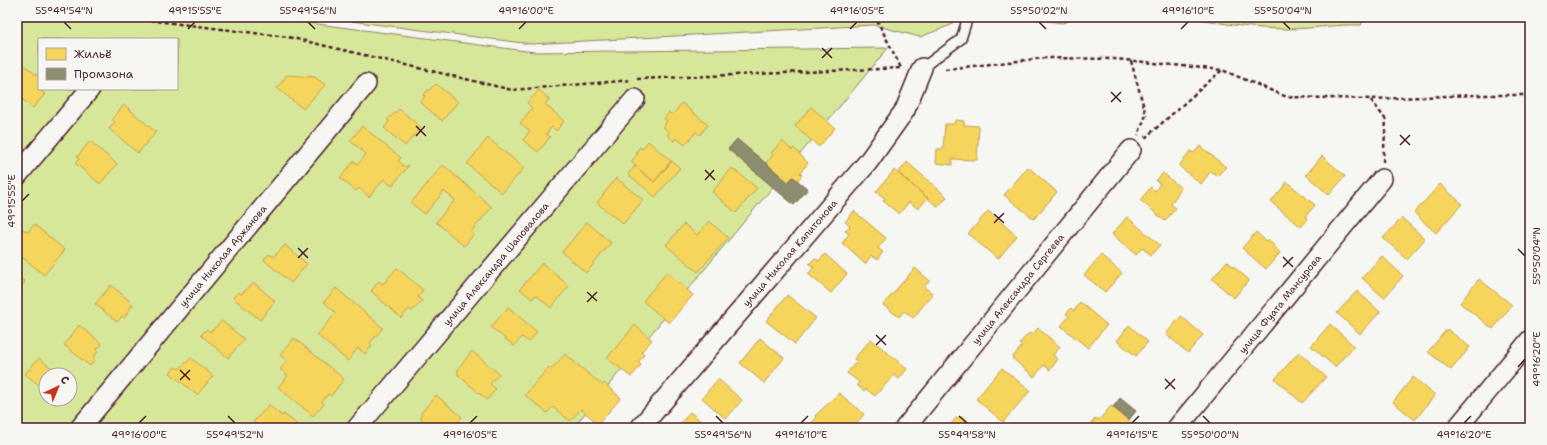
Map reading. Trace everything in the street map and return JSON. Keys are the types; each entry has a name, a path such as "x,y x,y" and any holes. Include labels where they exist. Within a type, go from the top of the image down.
{"street":[{"name":"улица Николая Капитонова","path":"640,428 868,162 905,110 922,68"},
{"name":"улица Николая Аржанова","path":"80,428 366,84"},
{"path":"17,176 89,90"},
{"name":"улица Александра Шаповалова","path":"357,428 635,99"},
{"name":"улица Александра Сергеева","path":"905,428 1131,150"},
{"name":"улица Фуата Мансурова","path":"1178,428 1382,179"},
{"path":"1457,428 1530,340"}],"lane":[{"path":"922,68 961,39 968,17"}],"path":[{"path":"122,17 288,37 512,90 602,81 901,68 946,69 1045,58 1131,61 1222,70 1287,97 1371,99 1475,94 1530,95"},
{"path":"482,17 519,21 621,17"},
{"path":"856,17 878,20 901,68"},
{"path":"1131,61 1146,115 1131,150"},
{"path":"1131,150 1222,70"},
{"path":"1371,99 1386,120 1382,179"}],"green space":[{"path":"17,17 263,17 534,52 888,48 573,428 17,428"},
{"path":"319,17 956,17 951,25 920,37 874,25 531,44"},
{"path":"1019,17 1080,17 1062,23"},
{"path":"1192,17 1365,17 1361,25 1287,29 1239,26"}],"building: Жильё":[{"path":"20,62 38,76 38,90 43,90 42,92 45,94 33,108 17,95 17,66"},
{"path":"287,75 315,77 325,85 303,109 277,88"},
{"path":"436,84 458,102 442,121 420,102 425,96 423,95"},
{"path":"539,90 549,99 545,104 564,121 556,131 552,127 546,134 550,137 538,152 523,140 530,131 520,123 532,108 527,103"},
{"path":"682,103 708,125 700,135 696,132 685,145 676,138 674,141 667,135 669,132 663,127 667,121 664,119 669,112 672,115"},
{"path":"124,105 156,132 138,153 109,129 115,122 112,119"},
{"path":"811,107 835,128 819,147 795,126"},
{"path":"399,109 421,127 405,146 384,128 389,122 387,120"},
{"path":"955,120 964,121 964,125 979,126 977,160 952,159 952,165 936,163 937,149 943,149 945,124 954,124"},
{"path":"362,126 401,158 398,161 405,167 409,165 392,186 384,179 369,197 359,188 356,191 340,178 354,161 358,164 366,154 350,141"},
{"path":"488,138 524,168 502,193 467,164"},
{"path":"90,141 117,164 100,184 75,163 79,159 77,157"},
{"path":"648,141 671,161 654,182 631,162 638,154 635,153 640,147 642,149"},
{"path":"782,141 792,150 794,148 808,163 800,173 802,175 798,180 793,177 788,182 766,163 773,155 771,153"},
{"path":"1200,146 1226,167 1217,176 1211,171 1201,184 1179,166 1190,151 1194,153"},
{"path":"1322,156 1345,176 1329,195 1306,175"},
{"path":"672,161 680,168 655,197 628,174 635,166 654,182"},
{"path":"907,162 947,197 938,207 898,173"},
{"path":"443,165 492,207 471,232 474,234 464,246 436,222 455,200 444,191 425,214 411,203"},
{"path":"1028,167 1057,192 1034,219 1004,195"},
{"path":"732,168 757,188 736,213 712,192"},
{"path":"894,170 928,198 918,209 909,202 899,214 883,201 885,198 876,192"},
{"path":"1163,173 1181,188 1171,204 1176,208 1165,221 1140,200 1151,187 1155,191 1160,184 1156,181"},
{"path":"616,178 643,200 623,224 597,203"},
{"path":"1287,182 1315,205 1305,217 1308,219 1301,227 1271,202"},
{"path":"1440,184 1462,204 1436,233 1414,213"},
{"path":"854,211 886,238 878,248 883,252 877,260 871,256 865,264 842,243 849,234 845,231 850,226 845,222"},
{"path":"988,211 1017,236 998,259 968,234"},
{"path":"1127,217 1160,245 1151,255 1142,248 1136,255 1112,234"},
{"path":"1402,218 1425,239 1407,259 1383,238"},
{"path":"709,221 728,238 698,272 666,245 684,224 697,235"},
{"path":"587,222 611,243 586,273 562,252"},
{"path":"34,224 65,250 44,275 17,253 17,236 23,229 28,232"},
{"path":"1256,232 1266,241 1268,239 1280,253 1266,269 1242,248"},
{"path":"285,245 307,264 291,283 264,260 269,254 273,257"},
{"path":"825,254 847,274 831,293 808,274 814,267 809,264 815,258 819,261"},
{"path":"1101,255 1122,273 1105,292 1084,275"},
{"path":"1382,256 1403,276 1384,298 1362,278"},
{"path":"1227,261 1249,280 1234,298 1212,279"},
{"path":"542,263 569,286 551,308 536,295 532,299 520,289"},
{"path":"397,268 423,290 418,297 422,301 412,311 409,309 401,318 371,291 379,281 383,284"},
{"path":"915,268 930,281 924,287 933,294 913,318 904,311 899,317 883,305"},
{"path":"667,272 693,295 669,323 643,301"},
{"path":"17,275 25,282 21,287 22,292 17,298"},
{"path":"1479,279 1512,305 1493,329 1460,303"},
{"path":"254,283 275,301 260,320 233,298 238,292 241,294"},
{"path":"111,285 133,304 124,318 122,316 117,322 95,304"},
{"path":"336,288 383,328 370,343 372,346 365,354 358,348 348,361 317,335 336,313 324,302"},
{"path":"1357,291 1380,312 1360,334 1337,313"},
{"path":"787,295 816,318 795,344 766,321"},
{"path":"1080,302 1107,325 1088,348 1061,326 1069,316 1066,314 1071,308 1074,311"},
{"path":"508,307 537,332 529,342 522,337 514,346 491,327"},
{"path":"1181,316 1203,335 1188,353 1166,334"},
{"path":"222,321 244,339 228,358 201,335 207,329 210,332"},
{"path":"1330,324 1354,346 1335,367 1311,346"},
{"path":"79,325 102,344 96,350 98,351 93,358 95,360 90,366 64,345"},
{"path":"635,325 652,340 641,352 644,355 638,362 641,365 631,377 607,358"},
{"path":"1129,325 1148,342 1136,356 1117,341"},
{"path":"1038,328 1060,347 1053,355 1058,359 1050,370 1044,365 1034,377 1012,358 1022,346 1019,344 1029,333 1032,335"},
{"path":"1447,329 1470,347 1451,370 1428,352"},
{"path":"294,338 344,379 331,396 328,394 322,402 324,404 313,416 278,387 288,376 280,369 287,361 280,355"},
{"path":"760,338 784,358 764,383 740,363"},
{"path":"871,339 907,369 899,379 894,375 875,396 866,389 864,391 857,385 859,382 847,373 857,361 854,359"},
{"path":"472,351 499,374 490,384 496,389 487,400 458,375 458,369"},
{"path":"1299,352 1326,377 1302,403 1275,379"},
{"path":"565,354 602,385 604,383 621,398 598,424 581,409 570,421 553,407 547,413 525,395 549,367 552,369"},
{"path":"39,358 50,367 38,367 38,385 25,374"},
{"path":"191,358 213,376 197,395 170,373 175,367 179,369"},
{"path":"1002,368 1030,391 1003,422 976,399"},
{"path":"1413,377 1435,395 1415,420 1393,402"},
{"path":"718,379 742,400 726,419 702,398"},
{"path":"839,393 864,414 855,426 853,424 849,428 811,428 809,426 816,418 815,416"},
{"path":"436,395 462,417 453,428 431,428 421,419 421,413"},
{"path":"269,405 282,416 284,414 301,428 257,428 258,426 253,422"},
{"path":"1111,406 1134,425 1131,428 1087,428 1096,418 1099,420"},
{"path":"690,412 709,428 677,428"},
{"path":"963,417 976,428 948,428 956,418"}],"building: Промзона":[{"path":"737,139 788,182 793,177 808,189 794,205 728,149"},
{"path":"1120,398 1136,411 1129,420 1113,407"}]}
